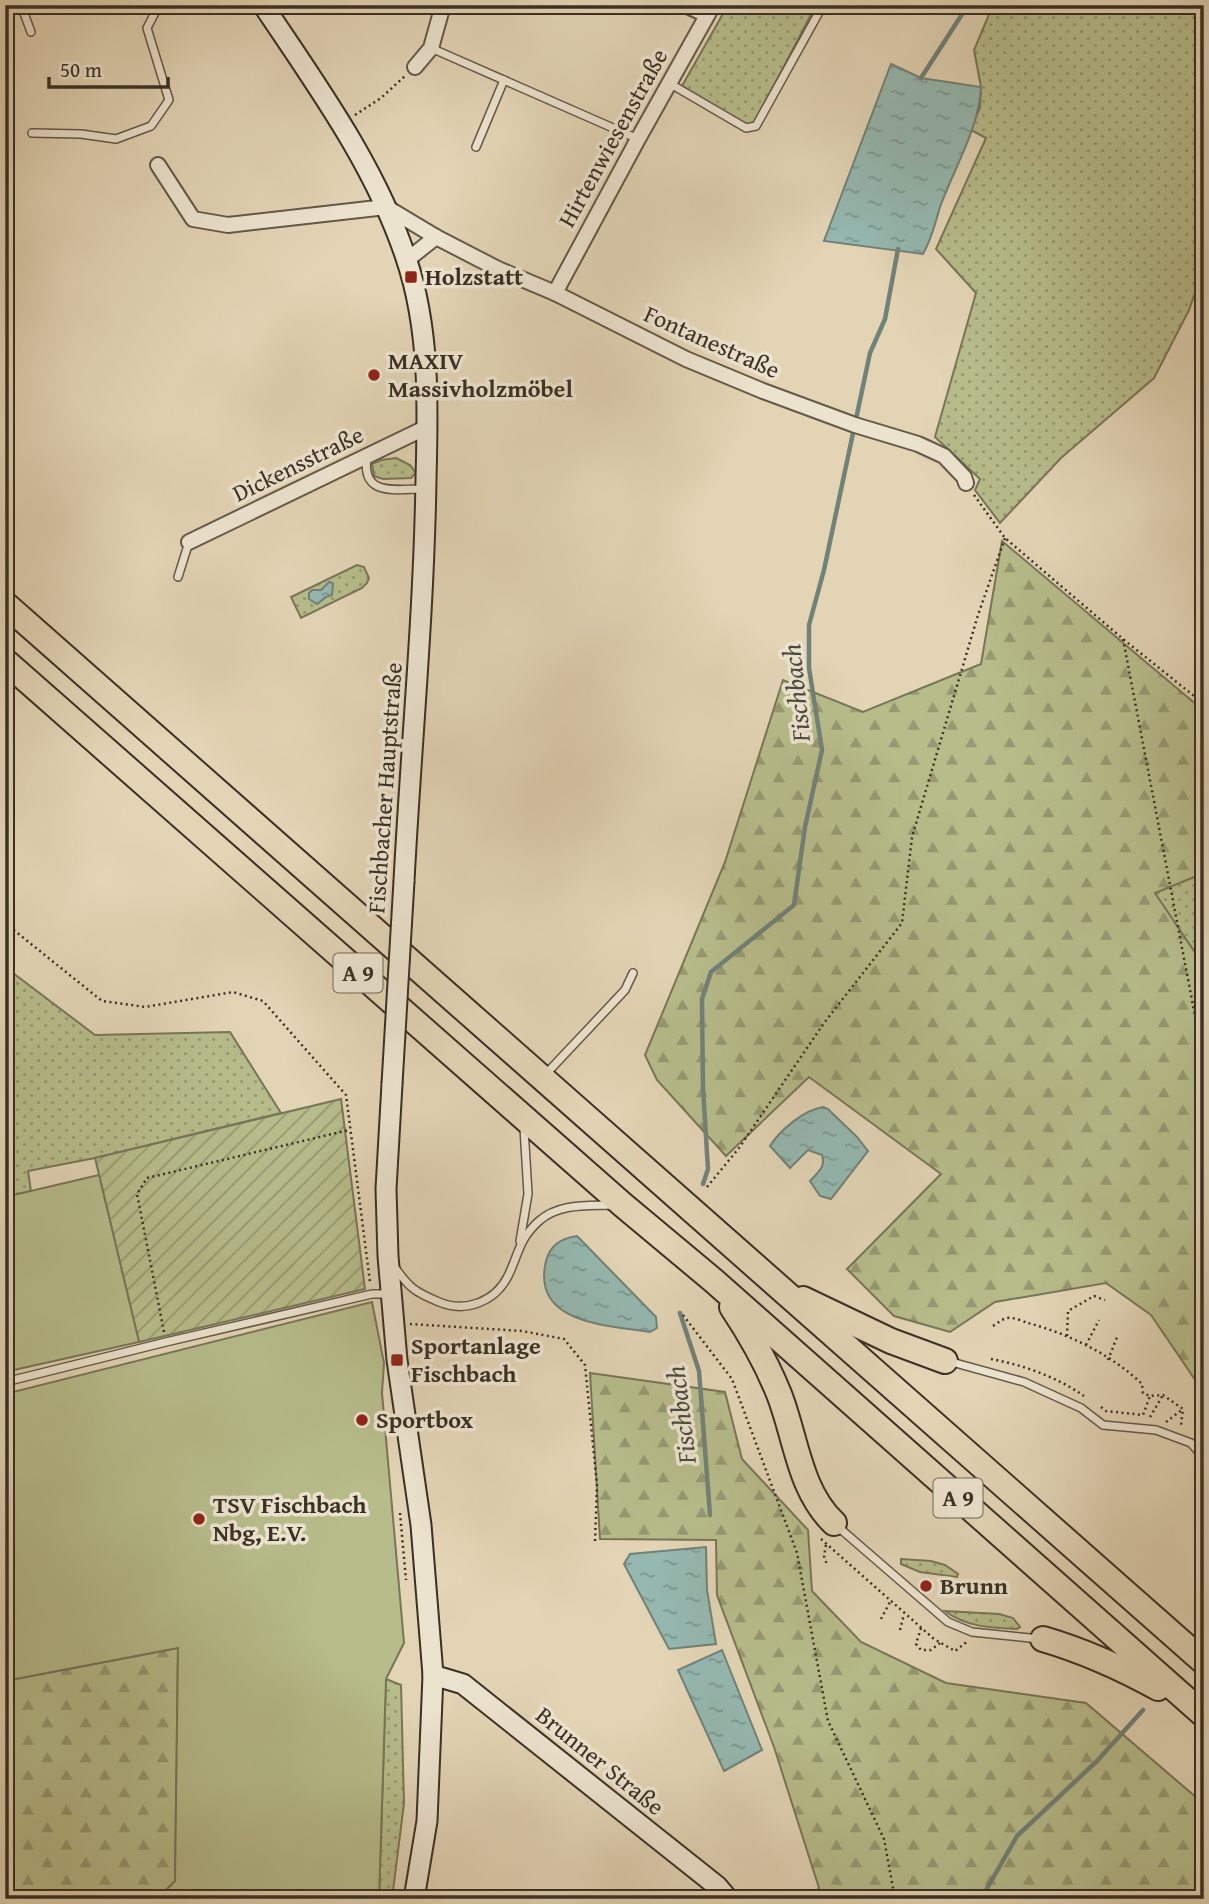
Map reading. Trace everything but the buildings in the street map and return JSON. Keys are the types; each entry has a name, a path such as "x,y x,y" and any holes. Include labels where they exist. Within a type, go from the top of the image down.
{"highway":[{"name":"A 9","path":"5,604 1204,1662"},
{"name":"A 9","path":"5,661 623,1205 714,1281 1204,1715"},
{"path":"714,1281 757,1349 779,1392 810,1493 836,1534"},
{"path":"775,1284 891,1341 945,1361"},
{"path":"1043,1639 1107,1661 1204,1715"}],"main road":[{"name":"Fischbacher Hauptstraße","path":"263,5 342,123 386,207 407,260 421,321 427,427 425,564 386,1189 388,1256 381,1294 393,1323 421,1525 433,1675 427,1821 414,1899"},
{"name":"Brunner Straße","path":"433,1675 463,1684 716,1886 728,1899"}],"street":[{"path":"415,67 430,48 443,5"},
{"path":"685,5 710,10"},
{"name":"Hirtenwiesenstraße","path":"555,293 710,10"},
{"path":"158,165 193,219 228,225 386,207"},
{"name":"Fontanestraße","path":"386,207 498,269 555,293 687,359 786,399 855,425 918,444 944,456 964,477 966,483"},
{"path":"407,260 436,237"},
{"name":"Dickensstraße","path":"189,542 427,427"}],"lane":[{"path":"21,5 31,32"},
{"path":"32,133 81,134 116,139 151,126 170,100 147,28 159,5"},
{"path":"669,83 746,128 756,126 823,5"},
{"path":"430,48 638,139"},
{"path":"476,147 504,80"},
{"path":"367,456 365,472 369,482 377,487 426,489"},
{"path":"178,577 189,542"},
{"path":"542,1078 625,990 633,973"},
{"path":"388,1256 407,1284 421,1294 450,1307 467,1307 480,1303 496,1292 508,1278 520,1242 528,1194 529,1175 523,1117"},
{"path":"520,1242 540,1220 556,1210 623,1205"},
{"path":"5,1382 166,1342 381,1294"},
{"path":"945,1361 1024,1382 1081,1408 1103,1425 1156,1430 1191,1443 1204,1458"},
{"path":"836,1534 948,1622 962,1629 978,1632 1043,1639"}],"path":[{"path":"342,123 381,98 415,67"},
{"path":"966,483 1005,538 1204,704"},
{"path":"707,1187 739,1148 824,1023 902,923 912,837 978,615 1005,538"},
{"path":"1123,639 1204,1063"},
{"path":"5,923 102,1001 145,1007 233,992 263,1001 346,1095 349,1130 381,1294"},
{"path":"166,1342 137,1194 147,1178 349,1130"},
{"path":"1067,1336 1068,1311 1094,1296 1105,1300"},
{"path":"683,1315 732,1378 797,1553 828,1721 884,1839 895,1899"},
{"path":"993,1326 1004,1319 1012,1318 1052,1329 1086,1345 1132,1375 1142,1384 1143,1393 1150,1396 1163,1395 1183,1409"},
{"path":"1086,1345 1099,1320"},
{"path":"393,1323 522,1331 564,1339 585,1365 597,1485 595,1542"},
{"path":"1108,1360 1117,1337"},
{"path":"1148,1421 1163,1395"},
{"path":"1143,1415 1150,1396"},
{"path":"1156,1430 1183,1409"},
{"path":"1182,1429 1180,1423 1183,1409"},
{"path":"827,1565 836,1534"},
{"path":"836,1534 890,1602 940,1643 955,1651 978,1632"},
{"path":"881,1619 890,1602"},
{"path":"900,1630 904,1614"},
{"path":"921,1628 916,1644 921,1650 931,1650 940,1643"}],"green space":[{"path":"728,5 816,5 755,122 746,125 682,86"},
{"path":"993,5 1204,5 1204,266 1189,310 1154,378 1061,458 1000,523 975,490 980,479 935,437 976,293 936,249 986,138 971,130 980,107 981,87 974,50"},
{"path":"396,458 410,465 416,473 411,478 383,479 374,476 372,464"},
{"path":"1002,541 1204,711 1204,873 1155,893 1204,966 1204,1393 1151,1315 1106,1283 995,1302 950,1332 894,1316 847,1269 941,1174 809,1077 726,1156 657,1080 645,1055 725,862 783,680 863,712 981,664"},
{"path":"357,565 364,567 369,578 362,588 301,618 291,597"},
{"path":"1204,873 1204,966 1154,893"},
{"path":"5,967 95,1035 230,1032 281,1113 95,1158 28,1171 31,1191 5,1197"},
{"path":"341,1099 365,1289 139,1342 95,1158"},
{"path":"99,1175 139,1342 5,1372 5,1197"},
{"name":"TSV Fischbach Nbg, E.V.","path":"372,1302 384,1363 382,1393 404,1643 386,1679 379,1899 157,1899 175,1881 178,1648 5,1681 5,1394"},
{"path":"590,1373 725,1392 742,1459 808,1530 812,1591 861,1642 946,1683 1086,1703 1204,1804 1204,1899 808,1899 819,1888 774,1747 717,1595 716,1540 600,1539"},
{"path":"901,1559 931,1561 945,1565 958,1574 957,1577 920,1572 901,1564"},
{"path":"945,1611 999,1614 1013,1618 1020,1627 979,1626"},
{"path":"178,1648 175,1881 157,1899 5,1899 5,1681"},
{"path":"386,1679 401,1685 404,1803 392,1899 379,1899"}],"water":[{"path":"891,64 921,78 981,87 971,133 923,254 824,241"},
{"path":"329,582 333,583 332,595 317,604 309,599 312,590 321,590"},
{"path":"823,1107 857,1137 868,1151 831,1199 820,1196 810,1181 822,1166 822,1155 808,1150 790,1168 770,1146 793,1122 808,1112"},
{"path":"577,1236 656,1317 657,1328 650,1332 594,1323 561,1309 550,1298 544,1282 548,1255 557,1243"},
{"path":"706,1547 707,1590 716,1644 669,1649 624,1564 630,1554"},
{"path":"722,1650 762,1750 724,1771 678,1670"}],"waterway":[{"name":"Fischbach","path":"921,78 968,5"},
{"name":"Fischbach","path":"703,1184 708,1169 703,1088 702,999 711,972 794,905 805,827 822,750 809,668 809,625 824,570 870,353 885,319 898,249"},
{"name":"Fischbach","path":"680,1313 699,1371 710,1515"},
{"path":"981,1899 1017,1836 1097,1761 1143,1710"}],"place":[{"name":"Holzstatt","path":"411,277"},
{"name":"MAXIV Massivholzmöbel","path":"374,375"},
{"name":"Sportanlage Fischbach","path":"397,1360"},
{"name":"Sportbox","path":"362,1420"},
{"name":"TSV Fischbach Nbg, E.V.","path":"199,1519"},
{"name":"Brunn","path":"926,1586"}]}
